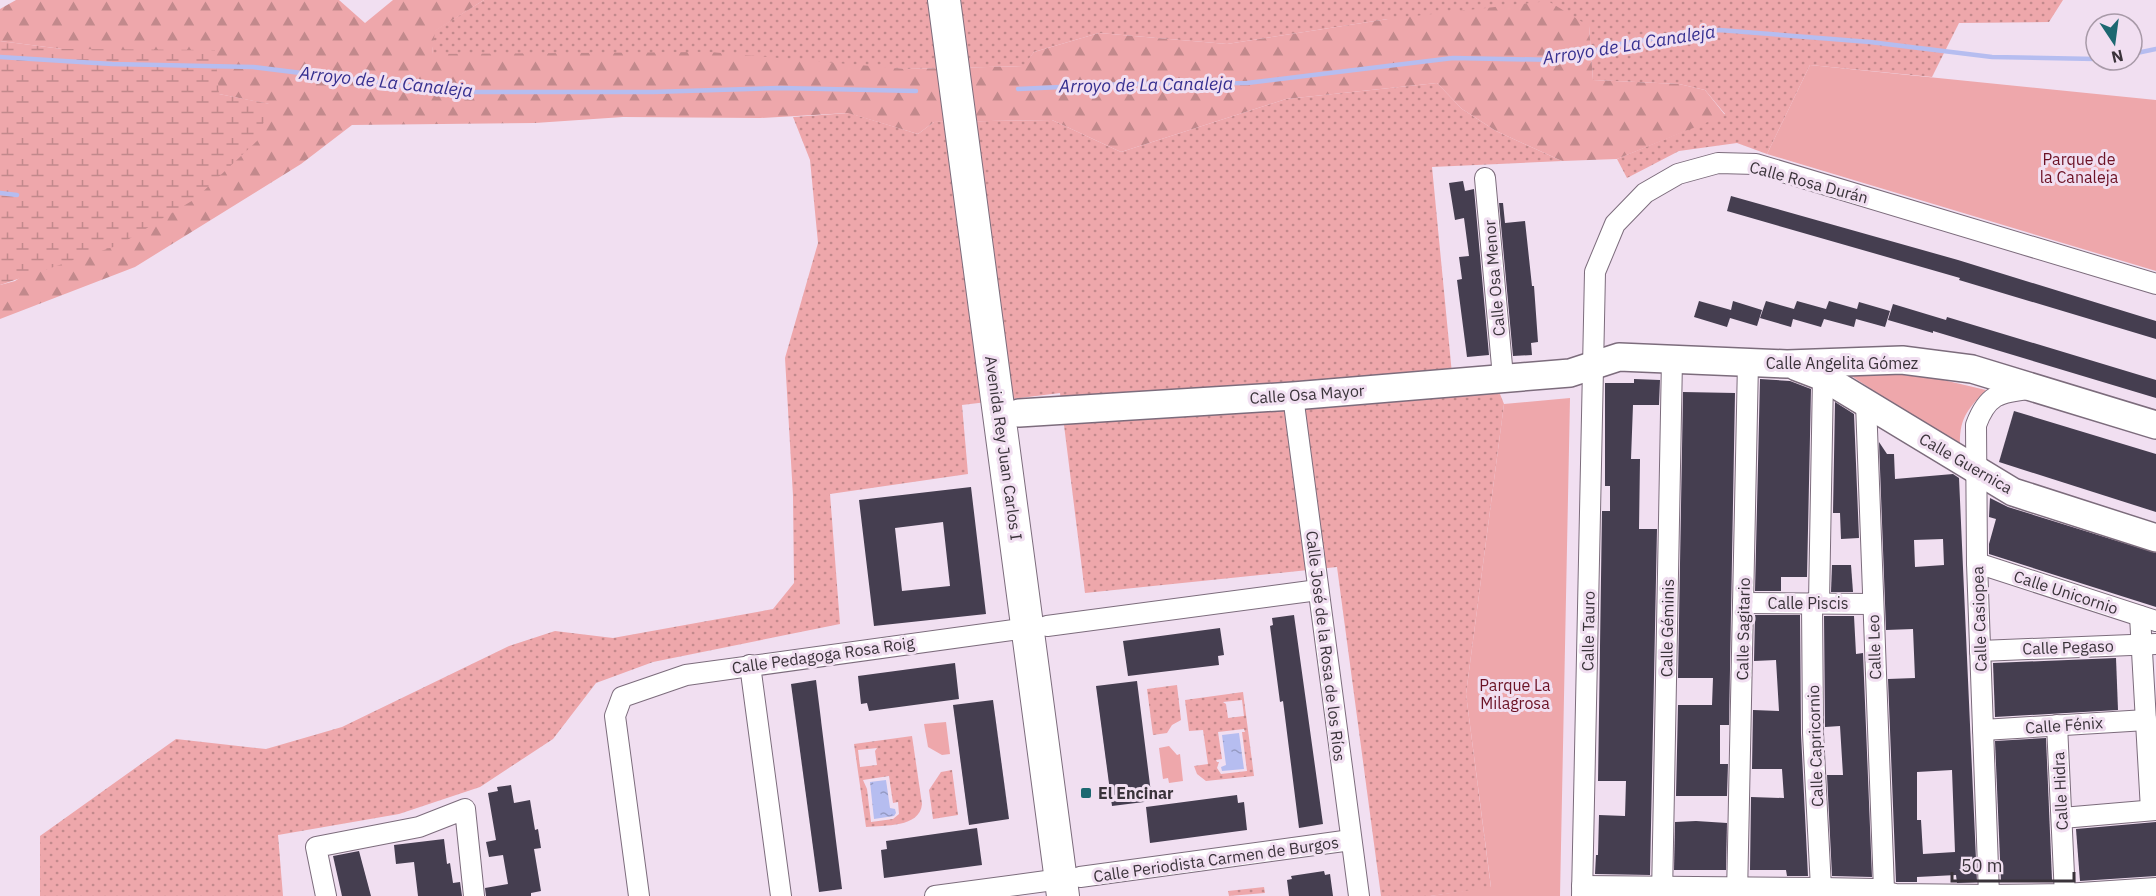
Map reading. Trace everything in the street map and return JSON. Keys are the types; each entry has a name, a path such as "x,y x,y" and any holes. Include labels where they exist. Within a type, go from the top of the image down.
{"main road":[{"name":"Avenida Rey Juan Carlos I","path":"944,0 1037,627 1072,887"},
{"name":"Avenida Rey Juan Carlos I","path":"964,0 1019,413 1037,627"}],"street":[{"name":"Calle Rosa Durán","path":"1593,365 1595,272 1615,224 1654,188 1678,174 1718,163 1756,164 2156,284"},
{"name":"Calle Osa Menor","path":"1485,178 1503,377"},
{"name":"Calle Angelita Gómez","path":"1593,365 1619,357 1787,364 1902,360 1972,369 2156,424"},
{"name":"Calle Géminis","path":"1662,891 1672,359"},
{"name":"Calle Sagitario","path":"1737,892 1748,362"},
{"name":"Calle Guernica","path":"1787,364 1823,377 2013,492 2156,538"},
{"name":"Calle Osa Mayor","path":"1019,413 1293,396 1570,373 1593,365"},
{"name":"Calle Tauro","path":"1582,891 1593,365"},
{"name":"Calle Capricornio","path":"1821,888 1813,733 1823,377"},
{"name":"Calle Casiopea","path":"1981,895 1983,730 1977,563 1976,425 1989,400 2006,391 2041,389"},
{"name":"Calle José de la Rosa de los Ríos","path":"1293,396 1359,896"},
{"name":"Calle Leo","path":"1866,403 1872,604 1892,893"},
{"name":"Calle Unicornio","path":"1977,563 2148,618"},
{"name":"Calle Pedagoga Rosa Roig","path":"639,896 615,716 622,697 686,675 750,665 1318,590"},
{"name":"Calle Piscis","path":"1743,603 1872,604"},
{"path":"2062,818 2154,810 2146,720 2148,618"},
{"name":"Calle Pegaso","path":"1980,651 2148,644"},
{"path":"750,665 782,896"},
{"name":"Calle Fénix","path":"1983,730 2146,720"},
{"name":"Calle Hidra","path":"2057,725 2065,895"},
{"path":"326,896 316,846 419,827 465,809 474,896"},
{"name":"Calle Periodista Carmen de Burgos","path":"935,896 1072,887 1351,840"},
{"path":"1582,891 1782,892 1821,888 1892,893 2065,895 2156,888"}],"green space":[{"path":"16,0 339,0 365,23 393,0 484,0 435,31 432,54 710,52 905,69 1023,66 1034,52 1099,33 1227,44 1388,19 1548,1 1589,26 1593,80 1679,84 1705,90 1725,115 1617,159 1562,161 1496,131 1462,109 1437,83 1286,99 1121,152 1052,120 934,122 918,134 848,113 760,118 623,117 535,123 352,125 301,164 135,267 0,319 0,285 15,281 269,104 219,94 62,49 0,41 0,9"},
{"path":"484,0 2063,0 2049,22 1959,23 1932,77 1810,65 1767,154 1737,143 1679,151 1627,178 1617,159 1725,114 1705,90 1679,84 1593,80 1589,26 1388,19 1227,44 1099,33 1034,52 1024,66 905,69 432,54 434,31"},
{"path":"0,41 62,49 215,50 219,94 270,104 257,141 195,199 119,245 0,285"},
{"name":"Parque de la Canaleja","path":"1810,65 2156,100 2156,271 1767,154"},
{"path":"1437,83 1462,109 1496,131 1562,161 1432,167 1452,374 1496,384 1504,404 1466,694 1491,888 1430,896 1381,896 1337,567 1085,593 1060,393 962,405 968,474 830,494 840,624 653,662 596,683 553,739 480,787 399,814 278,835 283,896 40,896 40,836 176,739 266,749 342,727 509,646 555,631 613,638 773,609 794,583 793,496 785,358 818,243 810,160 793,117 849,113 918,134 934,122 1052,120 1121,152 1286,99"},
{"path":"1894,374 1939,379 1986,390 1965,416 1960,448 1850,375"},
{"name":"Parque La Milagrosa","path":"1570,398 1560,896 1430,896 1491,887 1466,694 1504,404"},
{"path":"1177,685 1181,720 1172,725 1167,733 1153,735 1147,689"},
{"path":"1243,692 1254,776 1206,781 1197,774 1194,766 1208,764 1203,730 1189,731 1185,700","holes":["1242,700 1244,716 1228,718 1226,704 1223,702","1244,729 1245,732 1242,732 1247,771 1221,774 1217,768 1219,762 1216,760 1222,759 1218,732"]},
{"path":"946,722 950,754 942,755 928,747 924,724"},
{"path":"912,736 922,804 920,812 915,817 900,824 866,827 854,744","holes":["877,748 875,751 877,765 860,767 858,750","889,776 893,803 898,802 899,814 893,819 871,822 867,789 863,780"]},
{"path":"1169,746 1177,755 1180,754 1183,781 1169,783 1168,778 1163,779 1159,748"},
{"path":"952,770 958,815 933,819 929,790 941,772"},
{"path":"1264,887 1265,893 1229,896 1228,891"}],"water":[{"path":"1239,733 1244,769 1222,771 1221,767 1226,765 1222,735"},
{"path":"886,780 890,808 895,809 896,813 894,816 874,819 870,782"}],"building":[{"path":"1463,181 1465,191 1474,189 1489,355 1467,357 1457,280 1462,279 1459,257 1469,256 1464,218 1455,220 1449,183"},
{"path":"1731,196 1958,260 2156,321 2156,339 1959,280 1960,278 1727,211"},
{"path":"1499,203 1503,203 1505,223 1525,221 1532,286 1534,286 1538,342 1531,343 1532,355 1513,356"},
{"path":"1699,301 1731,310 1733,301 1762,310 1757,326 1730,318 1727,327 1694,317"},
{"path":"1766,301 1794,309 1797,301 1826,309 1829,301 1857,309 1859,302 1890,311 1885,327 1856,319 1854,327 1824,319 1821,327 1793,319 1791,327 1760,318"},
{"path":"1893,304 1946,320 1947,317 2156,380 2156,398 1933,331 1933,333 1888,320"},
{"path":"1634,379 1660,380 1659,405 1633,405 1631,459 1640,459 1639,529 1657,529 1650,875 1595,874 1599,815 1625,816 1626,781 1598,781 1602,511 1610,511 1610,486 1605,486 1605,383 1634,383"},
{"path":"1760,379 1790,381 1811,389 1807,577 1781,577 1781,591 1755,591"},
{"path":"1683,392 1735,393 1729,725 1720,725 1720,764 1728,764 1727,796 1676,796 1678,705 1712,705 1713,678 1678,678"},
{"path":"1835,402 1854,414 1859,538 1841,539 1840,513 1833,513"},
{"path":"2014,411 2156,454 2156,512 1999,462"},
{"path":"1879,442 1887,454 1894,454 1895,479 1953,474 1959,478 1977,882 1957,883 1956,875 1917,877 1917,882 1896,882 1888,679 1915,678 1913,629 1886,630","holes":["1943,539 1944,565 1915,567 1914,540","1952,770 1955,852 1923,854 1921,820 1917,820 1917,772"]},
{"path":"971,487 986,614 874,626 859,500","holes":["943,522 950,586 902,591 895,528"]},
{"path":"1990,498 2008,507 2156,553 2156,607 1989,554 1989,544 1996,519 1989,517"},
{"path":"1832,565 1851,565 1853,592 1831,592"},
{"path":"1294,615 1323,824 1299,828 1283,701 1280,702 1270,626 1273,625 1272,618"},
{"path":"1755,615 1800,615 1801,734 1808,876 1787,876 1786,870 1750,870 1751,797 1784,798 1782,769 1752,769 1753,710 1779,711 1776,660 1754,661"},
{"path":"1824,616 1854,616 1856,654 1863,653 1872,877 1832,876 1827,775 1843,775 1840,726 1825,727"},
{"path":"1220,628 1224,655 1218,656 1219,665 1128,676 1123,641"},
{"path":"2116,658 2118,710 1995,717 1993,663"},
{"path":"955,663 959,699 869,711 867,703 861,704 858,676"},
{"path":"816,680 842,889 819,892 791,684"},
{"path":"1137,681 1152,801 1112,806 1096,686"},
{"path":"993,700 1009,819 969,825 953,705"},
{"path":"2046,738 2052,880 2001,882 1995,741"},
{"path":"511,785 514,803 530,800 535,830 538,829 541,848 534,849 541,891 531,893 531,896 486,896 485,888 508,884 503,855 489,857 486,842 496,840 488,793 498,791 497,787"},
{"path":"1237,795 1238,803 1244,802 1247,830 1150,843 1146,807"},
{"path":"1675,822 1727,823 1726,870 1674,870"},
{"path":"2156,822 2156,876 2080,881 2076,829"},
{"path":"977,828 982,865 884,878 881,850 887,849 886,841"},
{"path":"444,839 447,864 450,863 453,883 460,882 462,896 418,896 414,862 396,864 394,845"},
{"path":"359,851 371,896 342,896 333,856"},
{"path":"1324,871 1325,875 1330,874 1333,896 1289,896 1287,880 1292,879 1291,876"}],"waterway":[{"name":"Arroyo de La Canaleja","path":"1018,89 1126,84 1247,83 1453,58 1558,60 1624,43 1719,30 1870,42 1992,57 2084,59"},
{"name":"Arroyo de La Canaleja","path":"2144,52 2156,49"},
{"name":"Arroyo de La Canaleja","path":"0,57 112,64 253,67 455,92 653,92 781,88 916,91"},
{"path":"0,193 17,195"}],"place":[{"name":"El Encinar","path":"1086,793"}]}
